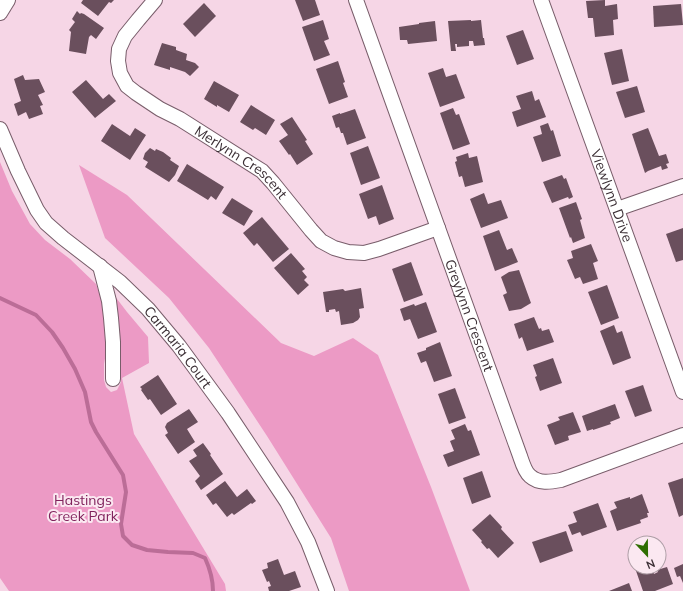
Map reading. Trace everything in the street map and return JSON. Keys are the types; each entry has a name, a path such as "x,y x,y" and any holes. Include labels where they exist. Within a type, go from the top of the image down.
{"street":[{"path":"0,13 8,0"},
{"name":"Merlynn Crescent","path":"156,0 125,36 119,49 118,61 120,73 127,86 160,109 180,119 262,171 321,241 334,248 348,252 364,253 438,228"},
{"name":"Greylynn Crescent","path":"356,0 520,456 529,476 548,482 560,480 683,435"},
{"name":"Viewlynn Drive","path":"541,0 683,392"},
{"name":"Carmaria Court","path":"0,129 37,210 46,223 120,282 148,309 179,346 228,413 287,502 308,542 327,591"},
{"path":"617,209 683,186"},
{"path":"100,266 109,301 111,318 113,378"}],"green space":[{"name":"Hastings Creek Park","path":"0,162 12,191 30,224 45,240 70,259 96,284 103,304 107,340 104,380 106,387 111,392 117,390 121,382 117,358 114,295 148,337 149,363 122,378 134,434 225,584 226,591 9,591 0,578"},
{"path":"79,165 127,195 281,343 314,356 353,338 378,355 431,487 470,591 349,591 331,538 267,436 209,348 169,298 105,238"}],"building":[{"path":"83,0 114,0 111,3 109,2 98,16 81,3"},
{"path":"295,0 315,0 320,15 303,21"},
{"path":"605,0 605,6 617,4 618,19 613,20 614,35 595,37 593,18 588,18 586,1"},
{"path":"204,3 216,16 195,37 183,24"},
{"path":"681,4 683,25 654,27 653,6"},
{"path":"77,11 104,28 96,39 91,35 89,37 86,54 69,51 71,32 69,30 75,22 72,19"},
{"path":"323,20 329,39 324,41 330,55 314,61 302,27"},
{"path":"481,20 485,45 474,46 473,41 469,41 469,46 457,47 457,44 455,44 456,51 451,51 448,21"},
{"path":"435,21 437,41 408,44 407,40 400,40 399,27"},
{"path":"523,30 534,59 517,65 506,36"},
{"path":"162,43 176,47 176,50 187,54 186,60 195,63 199,67 190,76 185,72 170,67 170,70 154,65"},
{"path":"622,49 629,81 612,85 604,53"},
{"path":"338,61 348,97 329,104 316,69"},
{"path":"443,68 446,77 456,74 465,98 440,107 428,73"},
{"path":"23,75 25,80 39,79 45,92 38,95 43,105 40,106 43,114 29,119 26,112 18,116 14,104 21,101 14,79"},
{"path":"86,80 103,99 109,94 116,101 95,118 72,92"},
{"path":"214,81 239,95 229,112 204,99"},
{"path":"637,86 645,112 625,118 616,92"},
{"path":"532,91 535,101 539,99 546,117 517,127 512,112 521,109 516,96"},
{"path":"251,105 275,120 266,135 255,128 253,130 240,122"},
{"path":"453,108 456,115 459,114 470,144 453,150 440,113"},
{"path":"355,109 366,138 347,145 343,133 341,133 339,127 336,128 332,116"},
{"path":"292,117 307,140 305,141 313,154 297,165 279,141 288,135 280,124"},
{"path":"548,123 551,131 553,130 561,156 542,162 533,137 542,134 540,126"},
{"path":"112,124 130,136 135,128 146,135 130,160 101,141"},
{"path":"648,128 659,156 666,154 669,163 666,164 668,168 662,170 661,166 645,173 632,134"},
{"path":"368,146 380,178 361,185 350,153"},
{"path":"150,148 155,151 156,149 163,152 171,158 170,160 179,166 175,175 169,182 145,167 148,162 143,159 145,153"},
{"path":"468,153 469,158 477,156 483,182 465,187 462,176 459,177 455,162 457,161 456,157"},
{"path":"187,164 224,187 216,200 211,196 208,200 177,181"},
{"path":"562,175 564,179 566,178 573,197 569,199 568,197 552,203 543,182"},
{"path":"382,185 394,219 379,225 376,216 368,219 359,194"},
{"path":"484,193 488,204 501,200 508,218 481,228 470,199"},
{"path":"232,198 253,211 244,226 222,213"},
{"path":"576,202 582,219 580,220 585,238 573,243 559,208"},
{"path":"262,217 289,249 273,262 257,243 254,246 243,233"},
{"path":"683,228 683,260 676,262 666,234"},
{"path":"499,230 507,250 512,248 518,262 495,271 483,236"},
{"path":"591,244 598,261 593,263 598,279 583,284 580,277 575,279 567,260 573,258 571,251"},
{"path":"291,253 305,269 302,271 307,277 304,280 309,285 298,295 274,268"},
{"path":"411,262 423,295 404,302 392,269"},
{"path":"519,270 531,303 521,309 509,311 503,295 507,293 501,277 509,272"},
{"path":"607,285 619,318 601,325 588,292"},
{"path":"361,288 364,308 359,309 360,317 358,320 353,323 341,325 339,311 336,312 335,309 326,312 323,292 343,289 345,291"},
{"path":"426,302 437,332 418,339 410,319 404,321 400,309"},
{"path":"534,317 539,329 541,328 542,331 549,329 554,342 527,351 522,337 519,339 514,324"},
{"path":"614,325 617,333 622,331 631,358 613,365 600,331"},
{"path":"440,342 452,376 434,382 426,361 421,363 417,353"},
{"path":"553,358 562,383 540,391 533,365"},
{"path":"158,375 177,404 161,415 150,399 148,400 140,387"},
{"path":"643,385 652,411 635,417 625,391"},
{"path":"455,388 466,418 449,424 438,394"},
{"path":"615,404 620,418 610,422 611,424 587,431 582,416"},
{"path":"189,409 198,422 187,429 195,442 178,454 165,435 168,433 165,427 167,423"},
{"path":"573,412 581,432 568,436 569,440 555,445 547,425 560,420 558,417"},
{"path":"465,424 468,431 471,430 480,455 448,467 443,455 454,451 450,441 455,439 451,430"},
{"path":"203,443 223,474 201,490 195,481 200,476 189,461 197,456 193,450"},
{"path":"482,471 491,497 472,504 463,478"},
{"path":"683,478 683,515 679,517 668,483"},
{"path":"225,481 237,497 247,489 256,501 234,515 232,513 227,517 216,503 213,505 206,495"},
{"path":"642,494 649,513 647,513 648,517 640,520 641,523 617,531 610,511 617,508 614,502 630,497 630,499"},
{"path":"598,503 607,527 582,536 580,532 572,535 568,525 577,522 573,512"},
{"path":"490,514 514,543 498,558 489,548 487,549 472,530"},
{"path":"566,531 573,551 540,563 532,542"},
{"path":"278,559 284,575 295,571 301,587 289,591 269,591 268,587 271,586 269,581 267,582 262,570 268,568 267,563"},
{"path":"683,564 683,583 680,576 677,577 674,568"},
{"path":"667,567 673,584 655,591 643,591 637,575 667,575"},
{"path":"629,583 632,591 609,591"}],"waterway":[{"path":"0,298 36,315 52,332 75,369 85,392 91,422 123,475 126,492 121,524 123,536 132,545 147,550 193,553 205,558 211,574 213,591"}]}
